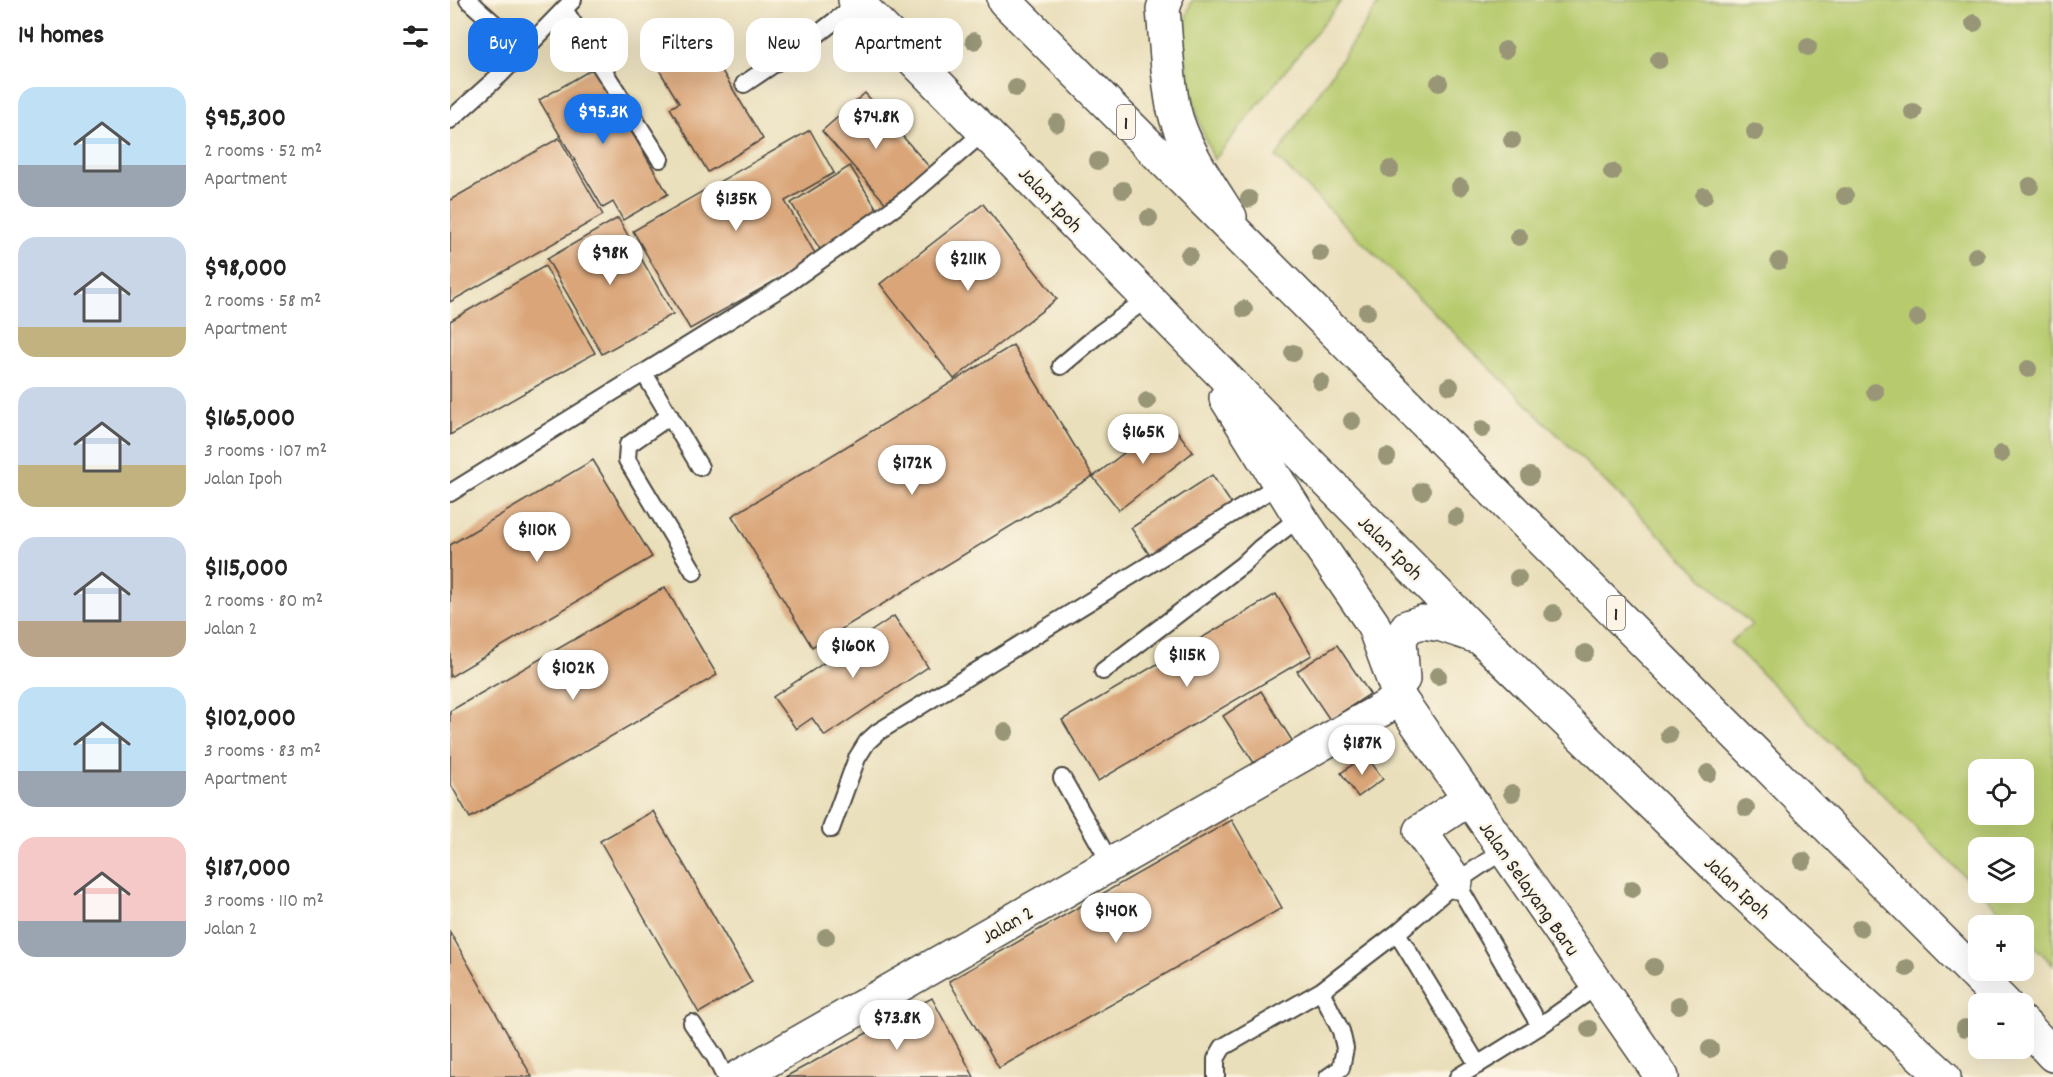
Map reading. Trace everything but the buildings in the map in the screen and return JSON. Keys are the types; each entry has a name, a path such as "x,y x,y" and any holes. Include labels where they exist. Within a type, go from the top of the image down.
{"main road":[{"name":"1","path":"1004,0 1995,993"},
{"path":"1166,0 1163,9 1173,107 1188,146 1247,245"},
{"name":"Jalan Ipoh","path":"856,2 1480,637 1735,885 1944,1077"},
{"name":"Jalan Selayang Baru","path":"1194,346 1300,517 1373,624 1400,699 1662,1077"},
{"path":"1400,699 1404,676 1400,640 1407,627 1422,622 1442,625 1480,637"},
{"name":"Jalan 2","path":"739,1077 1400,699"},
{"path":"1456,882 1420,831 1469,799"},
{"path":"2034,1018 2053,1032"},
{"path":"2034,1035 2053,1055"}],"lane":[{"path":"468,0 488,18"},
{"path":"744,84 814,37 856,2"},
{"path":"538,36 568,5 660,159"},
{"path":"450,120 501,72"},
{"path":"450,493 784,286 905,200 985,131"},
{"path":"1061,366 1100,333 1148,298"},
{"path":"645,373 700,467"},
{"path":"670,416 628,445 627,460 694,572"},
{"path":"831,829 857,758 867,742 878,732 1280,484"},
{"path":"1103,672 1242,565 1300,517"},
{"path":"1062,778 1111,864"},
{"path":"1216,1077 1216,1059 1223,1047 1321,991 1397,933 1456,882 1504,850"},
{"path":"1456,882 1540,1026"},
{"path":"1397,933 1478,1065"},
{"path":"1458,1077 1540,1026 1598,985"},
{"path":"1321,991 1341,1031 1345,1048 1341,1068 1328,1077"},
{"path":"692,1023 715,1057 725,1077"}],"green space":[{"path":"1192,0 1342,0 1214,160 1202,131 1190,88 1182,30"},
{"path":"1381,0 2053,0 2053,965 2034,945 2034,915 2004,915 1991,903 2034,903 2034,837 1968,837 1968,880 1730,642 1752,625 1276,157"}]}
